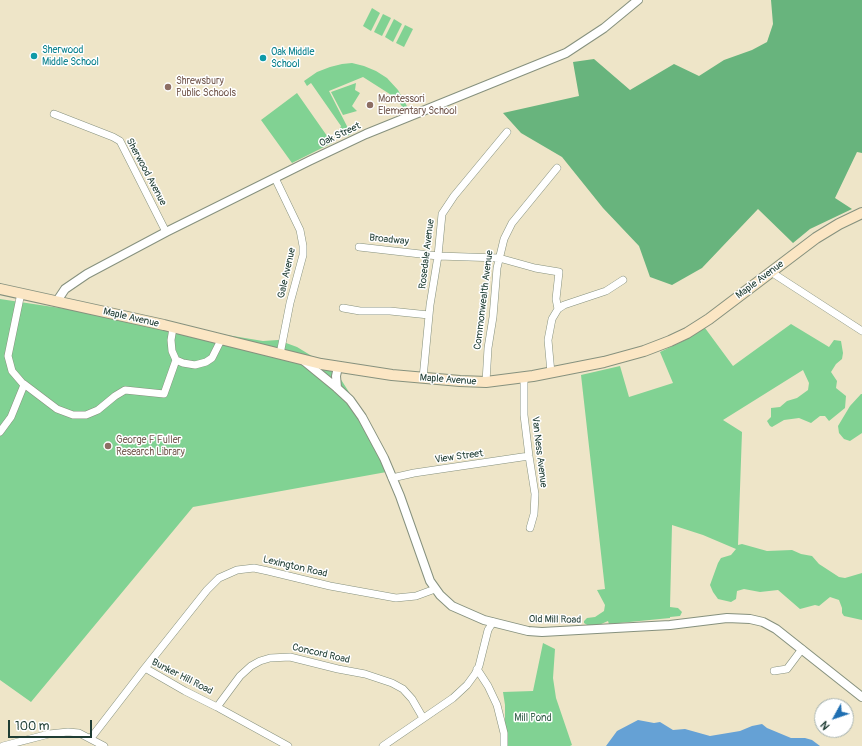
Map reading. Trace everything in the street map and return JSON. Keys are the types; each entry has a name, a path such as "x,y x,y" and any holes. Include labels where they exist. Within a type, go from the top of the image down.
{"main road":[{"name":"Maple Avenue","path":"0,289 333,366 423,378 464,382 486,382 524,378 620,358 653,348 679,337 709,319 816,238 839,224 862,213"}],"street":[{"name":"Oak Street","path":"57,302 64,290 79,279 166,232 275,178 366,134 564,54 604,28 638,0"},
{"name":"Sherwood Avenue","path":"54,114 120,141 166,232"},
{"name":"Rosedale Avenue","path":"423,378 429,315 438,256 440,222 444,210 450,200 507,132"},
{"name":"Commonwealth Avenue","path":"486,382 488,348 493,317 499,258 502,246 509,228 557,168"},
{"name":"Gale Avenue","path":"275,178 300,230 303,246 303,255 290,302 280,354"},
{"name":"Broadway","path":"360,247 438,256 499,258 536,268 559,272 556,299 558,309"},
{"path":"771,272 862,331"},
{"path":"550,373 548,334 552,319 558,309 564,305 606,291 623,280"},
{"path":"21,293 8,356 12,371 24,384 57,410 74,415 86,415 98,410 125,390 164,394 176,360"},
{"path":"343,308 360,311 390,311 429,315"},
{"path":"173,328 171,346 173,356 176,360 183,363 195,365 206,362 212,358 221,340"},
{"name":"Old Mill Road","path":"302,360 325,377 350,400 362,417 376,441 404,505 430,581 446,601 459,610 493,622 528,631 542,632 670,625 719,618 742,618 756,620 769,625 802,649 862,697"},
{"path":"325,377 333,366"},
{"path":"333,366 337,388"},
{"name":"Van Ness Avenue","path":"524,378 524,408 535,494 534,514 530,528"},
{"path":"0,432 10,417 24,384"},
{"name":"View Street","path":"392,478 419,472 529,456"},
{"name":"Lexington Road","path":"145,668 207,590 219,578 237,570 247,568 268,571 330,586 396,598 416,596 435,589"},
{"path":"383,746 458,694 472,680 477,670 488,630 493,622"},
{"path":"774,671 787,669 802,649"},
{"name":"Concord Road","path":"217,707 240,676 251,666 270,658 290,657 365,674 392,682 403,689 412,699 423,718"},
{"name":"Bunker Hill Road","path":"91,738 145,668 288,746"},
{"path":"477,670 488,686 497,705 504,733 504,746"},
{"path":"3,746 57,732 73,732 91,738 104,746"}],"green space":[{"path":"771,0 862,0 862,153 857,152 835,198 852,209 810,229 793,243 758,209 702,268 672,285 650,277 639,246 603,208 562,157 521,133 503,113 579,96 573,62 594,59 630,90 674,64 699,76 724,60 752,50 767,42 773,24"},
{"path":"372,8 380,13 371,31 363,26"},
{"path":"383,14 391,18 382,36 374,32"},
{"path":"394,19 402,24 393,42 385,37"},
{"path":"405,25 413,29 404,47 396,43"},
{"path":"352,63 376,71 387,78 398,90 408,108 406,108 406,112 396,98 363,77 329,91 351,134 345,137 343,135 342,136 339,131 341,126 311,83 307,86 304,81 317,72 330,67"},
{"path":"356,83 355,90 360,93 352,106 357,111 343,115 331,92"},
{"path":"297,93 332,143 292,163 261,120"},
{"path":"0,299 263,341 278,340 297,347 320,361 340,378 368,422 392,471 193,507 31,702 0,680"},
{"path":"791,324 829,347 834,340 841,341 843,353 842,359 836,364 831,372 837,381 836,388 846,396 845,408 829,421 825,416 820,416 811,423 799,418 784,420 772,427 770,426 767,421 771,417 771,408 780,407 787,401 797,398 808,390 809,383 803,370 723,420 742,432 738,545 742,544 767,551 792,550 801,554 812,556 819,564 839,577 845,578 862,573 862,620 844,616 839,600 830,597 819,606 815,605 800,609 778,590 760,592 744,589 737,591 736,599 731,602 718,599 710,585 721,558 731,555 736,549 703,535 672,525 670,607 678,608 682,612 680,616 609,624 608,621 599,625 589,626 584,623 587,618 595,617 604,611 605,605 597,590 605,589 581,375 620,366 629,397 673,383 660,352 687,339 705,328 733,366"},
{"path":"861,394 862,433 850,441 844,439 839,433 838,426 850,406"},
{"name":"Mill Pond","path":"543,643 555,649 553,678 556,698 572,745 505,746 505,705 503,692 533,691"}],"water":[{"path":"638,720 654,723 660,722 673,730 685,729 710,736 740,731 762,724 767,728 791,738 805,738 812,740 820,746 606,746 617,731"}],"place":[{"name":"Sherwood Middle School","path":"34,56"},
{"name":"Oak Middle School","path":"263,58"},
{"name":"Shrewsbury Public Schools","path":"168,87"},
{"name":"Montessori Elementary School","path":"370,105"},
{"name":"George F Fuller Research Library","path":"108,446"}]}
